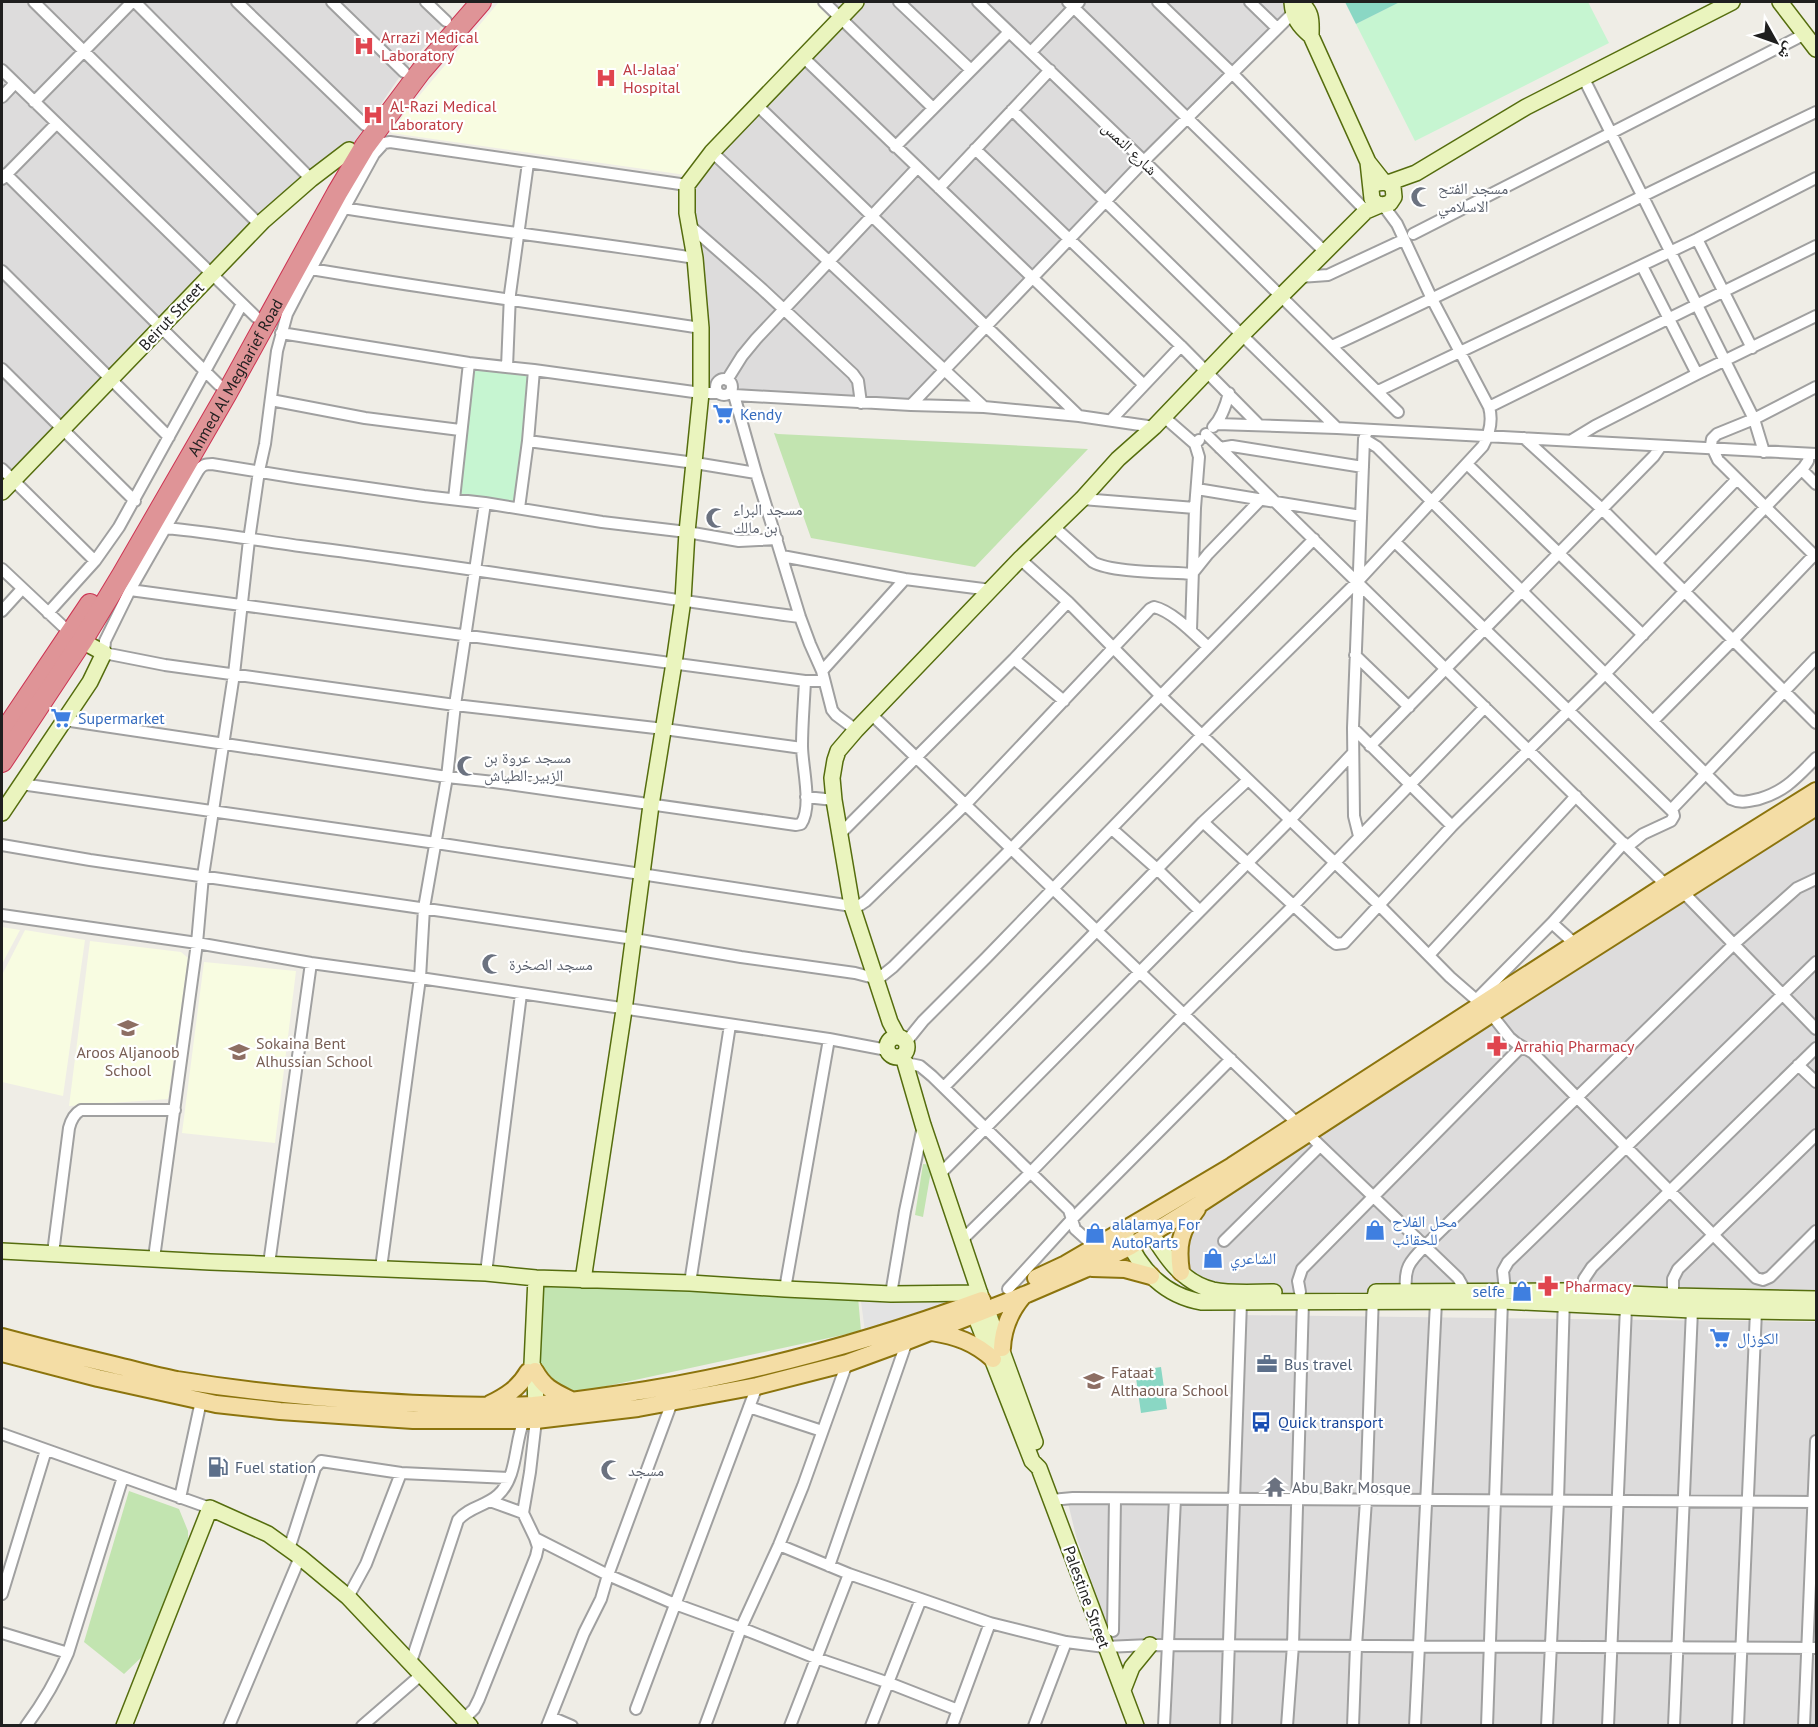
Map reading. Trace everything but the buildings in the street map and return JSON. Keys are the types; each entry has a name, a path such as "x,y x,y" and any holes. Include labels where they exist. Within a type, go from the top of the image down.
{"highway":[{"name":"Ahmed Al Megharief Road","path":"2,762 76,637 131,537 249,310 365,125 404,72 463,2"},
{"name":"Ahmed Al Megharief Road","path":"2,735 122,575 365,146 421,71 481,2"}],"main road":[{"path":"1148,1227 1302,1128 1575,944 1816,791"},
{"path":"1483,1006 1683,892 1816,807"},
{"path":"1085,1269 1127,1238 1201,1203 1302,1128"},
{"path":"1181,1272 1180,1240 1186,1225 1201,1203"},
{"path":"931,1332 971,1342 998,1353 1016,1292 1095,1247 1127,1238"},
{"path":"2,1337 176,1380 301,1397 422,1405 485,1406 530,1412 574,1401 690,1383 806,1357 981,1305 1085,1269 1112,1268 1151,1276"},
{"path":"2,1353 201,1401 280,1411 379,1419 445,1421 530,1412 638,1408 757,1386 847,1363 931,1332 981,1305"},
{"path":"485,1406 513,1390 524,1380 531,1369 550,1390 574,1401"}],"street":[{"path":"34,2 260,225"},
{"path":"34,102 134,2 311,179"},
{"path":"237,2 365,125"},
{"path":"332,2 404,72"},
{"path":"426,2 446,21"},
{"path":"824,2 933,108"},
{"path":"583,1280 624,1010 651,805 683,600 687,532 701,393 701,328 695,258 687,213 687,185 712,152 856,2"},
{"path":"899,2 971,70"},
{"name":"شارع النمس","path":"978,2 1144,161 1398,412"},
{"path":"1158,2 1232,73 1380,197"},
{"path":"903,1050 922,1021 1054,889 1203,734 1358,581 1467,464 1483,446 1488,436 1492,417 1489,406 1432,299 1408,237 1380,197 1368,162 1311,36 1295,15 1250,2"},
{"path":"1380,197 1416,172 1526,107 1732,2"},
{"path":"1780,2 1816,50"},
{"path":"1031,52 1073,3 1325,252"},
{"path":"911,405 1187,117 1295,15"},
{"path":"895,147 1009,32"},
{"path":"1300,277 1328,275 1408,237 1805,34"},
{"path":"804,58 1143,384"},
{"path":"2,70 249,310"},
{"path":"939,188 1050,70"},
{"path":"1583,77 1754,419 1764,452"},
{"path":"2,97 15,83"},
{"path":"758,106 1078,416"},
{"path":"1012,110 1337,428"},
{"path":"1332,346 1816,112"},
{"path":"48,613 95,561 119,527 169,437 212,378 4,177 56,124"},
{"path":"154,1258 197,943 203,876 234,674 249,540 281,333 287,314 343,208 374,154 384,143 390,142 687,185"},
{"path":"975,149 1207,371 1258,424"},
{"name":"Beirut Street","path":"2,492 260,225 311,179 349,150"},
{"path":"712,152 984,407"},
{"path":"507,367 510,299 528,163"},
{"path":"727,380 742,356 917,168"},
{"path":"1378,391 1671,252 1816,178"},
{"name":"Palestine Street","path":"1136,1725 1039,1468 1040,1454 998,1353 981,1305 962,1240 923,1125 903,1050 890,1022 878,979 852,906 839,835 832,778 838,751 856,730 1020,559 1082,499 1118,459 1159,422 1380,197"},
{"path":"343,208 695,258"},
{"path":"689,225 853,374 858,381 861,403"},
{"path":"1697,239 1752,348"},
{"path":"1489,406 1816,246"},
{"path":"1642,266 1697,374"},
{"path":"310,269 701,328"},
{"path":"2,271 110,381 169,437"},
{"path":"1572,440 1697,374 1816,316"},
{"path":"281,333 469,363 701,393 718,393 725,396 733,393 861,403 984,407 1111,420 1159,422 1195,444 1199,458 1191,630"},
{"path":"1111,420 1181,346"},
{"path":"454,499 469,363"},
{"path":"2,369 135,501"},
{"path":"519,508 534,370"},
{"path":"718,393 717,383 727,380"},
{"path":"727,380 732,385 756,473 801,617 823,676 832,710 856,730"},
{"path":"1653,721 1815,556 1718,460 1711,448 1712,438 1717,434 1754,419 1816,387"},
{"path":"1195,444 1216,423 1229,393"},
{"path":"271,400 365,418 460,430"},
{"path":"1216,423 1337,428 1365,435 1488,436 1813,454"},
{"path":"1206,434 1267,498 1358,581 1445,670 1666,885"},
{"path":"1359,836 1354,816 1353,728 1365,435"},
{"path":"1365,435 1731,799 1747,802 1773,795 1785,788 1816,758"},
{"path":"1524,438 1603,510 1816,723"},
{"path":"528,441 756,473"},
{"path":"1220,448 1232,446 1363,467"},
{"path":"1370,746 1603,510 1661,446"},
{"path":"1203,822 1332,941 1344,943 1452,826 1569,711 1802,470 1813,454"},
{"path":"2,813 90,682 104,653 105,641 130,590 201,466 212,464 519,508 612,524 687,532 739,542 777,539"},
{"path":"1467,464 1643,635"},
{"path":"2,469 95,561"},
{"path":"1802,470 1816,484"},
{"path":"1656,563 1737,479"},
{"path":"1197,489 1267,498 1361,516"},
{"path":"1192,574 1215,547 1267,498"},
{"path":"1082,499 1195,508"},
{"path":"381,1269 420,978 424,908 447,777 455,705 485,503"},
{"path":"1053,526 1100,566 1192,574"},
{"path":"165,528 476,569 801,617"},
{"path":"2,845 634,939 855,973 878,979 893,967 1011,849 1314,539"},
{"path":"1395,542 1671,810 1674,816 1671,820 1626,844 1552,923 1483,1006"},
{"path":"782,556 905,579 991,590"},
{"path":"1020,559 1068,602 1161,696 1336,863 1450,977 1483,1006 1510,1038 1533,1053 1756,1278 1763,1280 1770,1277 1816,1231"},
{"path":"2,569 76,637 104,653 165,665 455,705 664,729 802,748"},
{"path":"130,590 805,681 823,676 905,579"},
{"path":"2,611 22,589"},
{"path":"839,835 1068,602"},
{"path":"21,784 213,810 852,906 866,901 965,805 1147,612 1154,608 1162,610 1191,630 1208,647"},
{"path":"1355,655 1409,707"},
{"path":"1671,810 1816,658"},
{"path":"1014,659 1064,700"},
{"path":"64,720 447,777 796,825 801,824 804,818 806,797 802,748 805,681"},
{"path":"962,1240 1336,863 1359,836 1485,707"},
{"path":"872,715 1458,1278 1462,1291"},
{"path":"1353,728 1452,826"},
{"path":"939,1175 1290,820 1353,753"},
{"path":"944,1087 1096,930 1248,780"},
{"path":"1429,955 1576,796"},
{"path":"806,797 834,800"},
{"path":"1112,829 1200,910"},
{"path":"1406,1291 1407,1269 1412,1259 1734,944 1797,888 1816,879"},
{"path":"1683,892 1816,1029"},
{"path":"2,915 828,1039 887,1050 889,1041 933,1076 1031,1172 1069,1210 1075,1229 1095,1247"},
{"path":"1552,923 1575,944"},
{"path":"1487,1725 1503,1271 1508,1262 1816,962"},
{"path":"269,1264 311,963"},
{"path":"486,1273 521,994"},
{"path":"690,1283 730,1025"},
{"path":"785,1289 828,1039"},
{"path":"1287,1725 1293,1645 1298,1499 1302,1297 1298,1281 1302,1269 1521,1047"},
{"path":"1583,1292 1584,1279 1592,1266 1816,1048"},
{"path":"1016,1292 1072,1219 1231,1059"},
{"path":"1798,1065 1816,1082"},
{"path":"52,1253 69,1128 77,1113 81,1110 175,1110"},
{"path":"891,1294 923,1125"},
{"path":"1672,1296 1675,1274 1816,1135"},
{"path":"1224,1241 1320,1146"},
{"path":"1148,1227 1168,1259 1181,1272 1194,1282 1214,1290 1302,1297 1372,1297 1436,1302 1503,1296"},
{"path":"1127,1238 1151,1276 1176,1295 1190,1300 1208,1303 1302,1297"},
{"path":"2,1251 891,1294 981,1305"},
{"path":"2,1434 210,1508 268,1534 348,1598 467,1722 479,1699 538,1547 523,1513 531,1460 531,1369 536,1278"},
{"path":"1372,1297 1406,1291 1462,1291 1503,1296 1564,1297 1626,1307 1816,1312"},
{"path":"1564,1297 1583,1292 1816,1299"},
{"path":"1353,1725 1366,1500 1372,1297"},
{"path":"1547,1725 1558,1501 1564,1297"},
{"path":"1226,1725 1241,1302"},
{"path":"1415,1725 1436,1302"},
{"path":"1608,1725 1626,1307"},
{"path":"1674,1725 1692,1310"},
{"path":"1738,1725 1756,1311"},
{"path":"829,1566 907,1341"},
{"path":"705,1725 741,1628 779,1545 847,1363"},
{"path":"636,1709 757,1386"},
{"path":"180,1498 201,1401"},
{"path":"572,1725 549,1721 584,1633 601,1599 672,1402"},
{"path":"749,1407 822,1431"},
{"path":"411,1662 458,1520 470,1510 490,1502 504,1488 509,1478 519,1429 530,1412"},
{"path":"1804,1725 1812,1648 1816,1441"},
{"path":"2,1594 46,1450"},
{"path":"514,1456 531,1460"},
{"path":"229,1725 294,1553 318,1463 321,1461 401,1473 509,1478"},
{"path":"348,1598 366,1564 401,1473"},
{"path":"26,1725 59,1675 68,1653 123,1477"},
{"path":"1052,1500 1072,1498 1815,1502"},
{"path":"1113,1631 1115,1499"},
{"path":"1164,1725 1175,1499"},
{"path":"490,1502 523,1513"},
{"path":"124,1725 210,1508"},
{"path":"535,1538 608,1575 675,1604 958,1710"},
{"path":"779,1545 849,1574 990,1623 1066,1642 1106,1647 1293,1645 1812,1648"},
{"path":"790,1725 849,1574"},
{"path":"871,1725 921,1599"},
{"path":"952,1725 990,1623"},
{"path":"2,1633 68,1653"},
{"path":"1034,1725 1066,1642"},
{"path":"1123,1690 1132,1667 1150,1645"},
{"path":"362,1725 422,1674"}],"shaded area":[{"path":"2,2 425,2 446,21 403,72 349,150 311,179 2,492"},
{"name":"Al-Jalaa' Hospital","path":"499,2 816,2 834,19 686,175 391,133 407,110"},
{"path":"825,2 1292,2 1292,13 911,405 732,392 701,393 688,213 698,170"},
{"path":"1009,32 1050,70 938,188 895,147"},
{"path":"1816,806 1816,1299 1240,1297 1189,1284 1179,1247 1200,1210"},
{"path":"2,927 20,930 2,964"},
{"path":"25,930 85,940 63,1096 2,1082 2,975"},
{"name":"Aroos Aljanoob School","path":"90,941 181,952 188,958 168,1099 69,1106"},
{"name":"Sokaina Bent Alhussian School","path":"204,962 296,971 275,1143 182,1133"},
{"path":"860,1294 979,1294 866,1339"},
{"path":"1240,1315 1816,1322 1816,1725 1163,1725 1164,1650 1115,1650 1076,1536 1068,1503 1233,1500"}],"green space":[{"path":"1345,2 1400,2 1356,24"},
{"path":"1400,2 1588,2 1609,43 1415,141 1356,24"},
{"path":"469,363 534,371 518,507 454,498"},
{"path":"774,433 1088,449 975,567 811,538"},
{"path":"923,1164 932,1165 923,1217 915,1215"},
{"path":"544,1284 858,1297 861,1331 575,1393 549,1382 539,1363"},
{"path":"1161,1367 1167,1409 1141,1413 1135,1371"},
{"path":"129,1491 179,1509 188,1531 188,1544 174,1588 149,1650 124,1674 84,1642"}],"place":[{"name":"Arrazi Medical Laboratory","path":"364,46"},
{"name":"Al-Jalaa' Hospital","path":"606,78"},
{"name":"Al-Razi Medical Laboratory","path":"373,115"},
{"name":"مسجد الفتح الاسلامي","path":"1421,197"},
{"name":"Kendy","path":"723,414"},
{"name":"مسجد البراء بن مالك","path":"716,518"},
{"name":"Supermarket","path":"61,718"},
{"name":"مسجد عروة بن الزبير-الطياش","path":"467,766"},
{"name":"مسجد الصخرة","path":"492,964"},
{"name":"Aroos Aljanoob School","path":"128,1028"},
{"name":"Arrahiq Pharmacy","path":"1497,1046"},
{"name":"Sokaina Bent Alhussian School","path":"239,1052"},
{"name":"محل الفلاح للحقائب","path":"1375,1230"},
{"name":"alalamya For AutoParts","path":"1095,1233"},
{"name":"الشاعري","path":"1213,1258"},
{"name":"Pharmacy","path":"1548,1286"},
{"name":"selfe","path":"1522,1291"},
{"name":"الكوزال","path":"1720,1338"},
{"name":"Bus travel","path":"1267,1364"},
{"name":"Fataat Althaoura School","path":"1094,1381"},
{"name":"Quick transport","path":"1261,1422"},
{"name":"Fuel station","path":"218,1467"},
{"name":"مسجد","path":"611,1470"},
{"name":"Abu Bakr Mosque","path":"1275,1487"}]}
